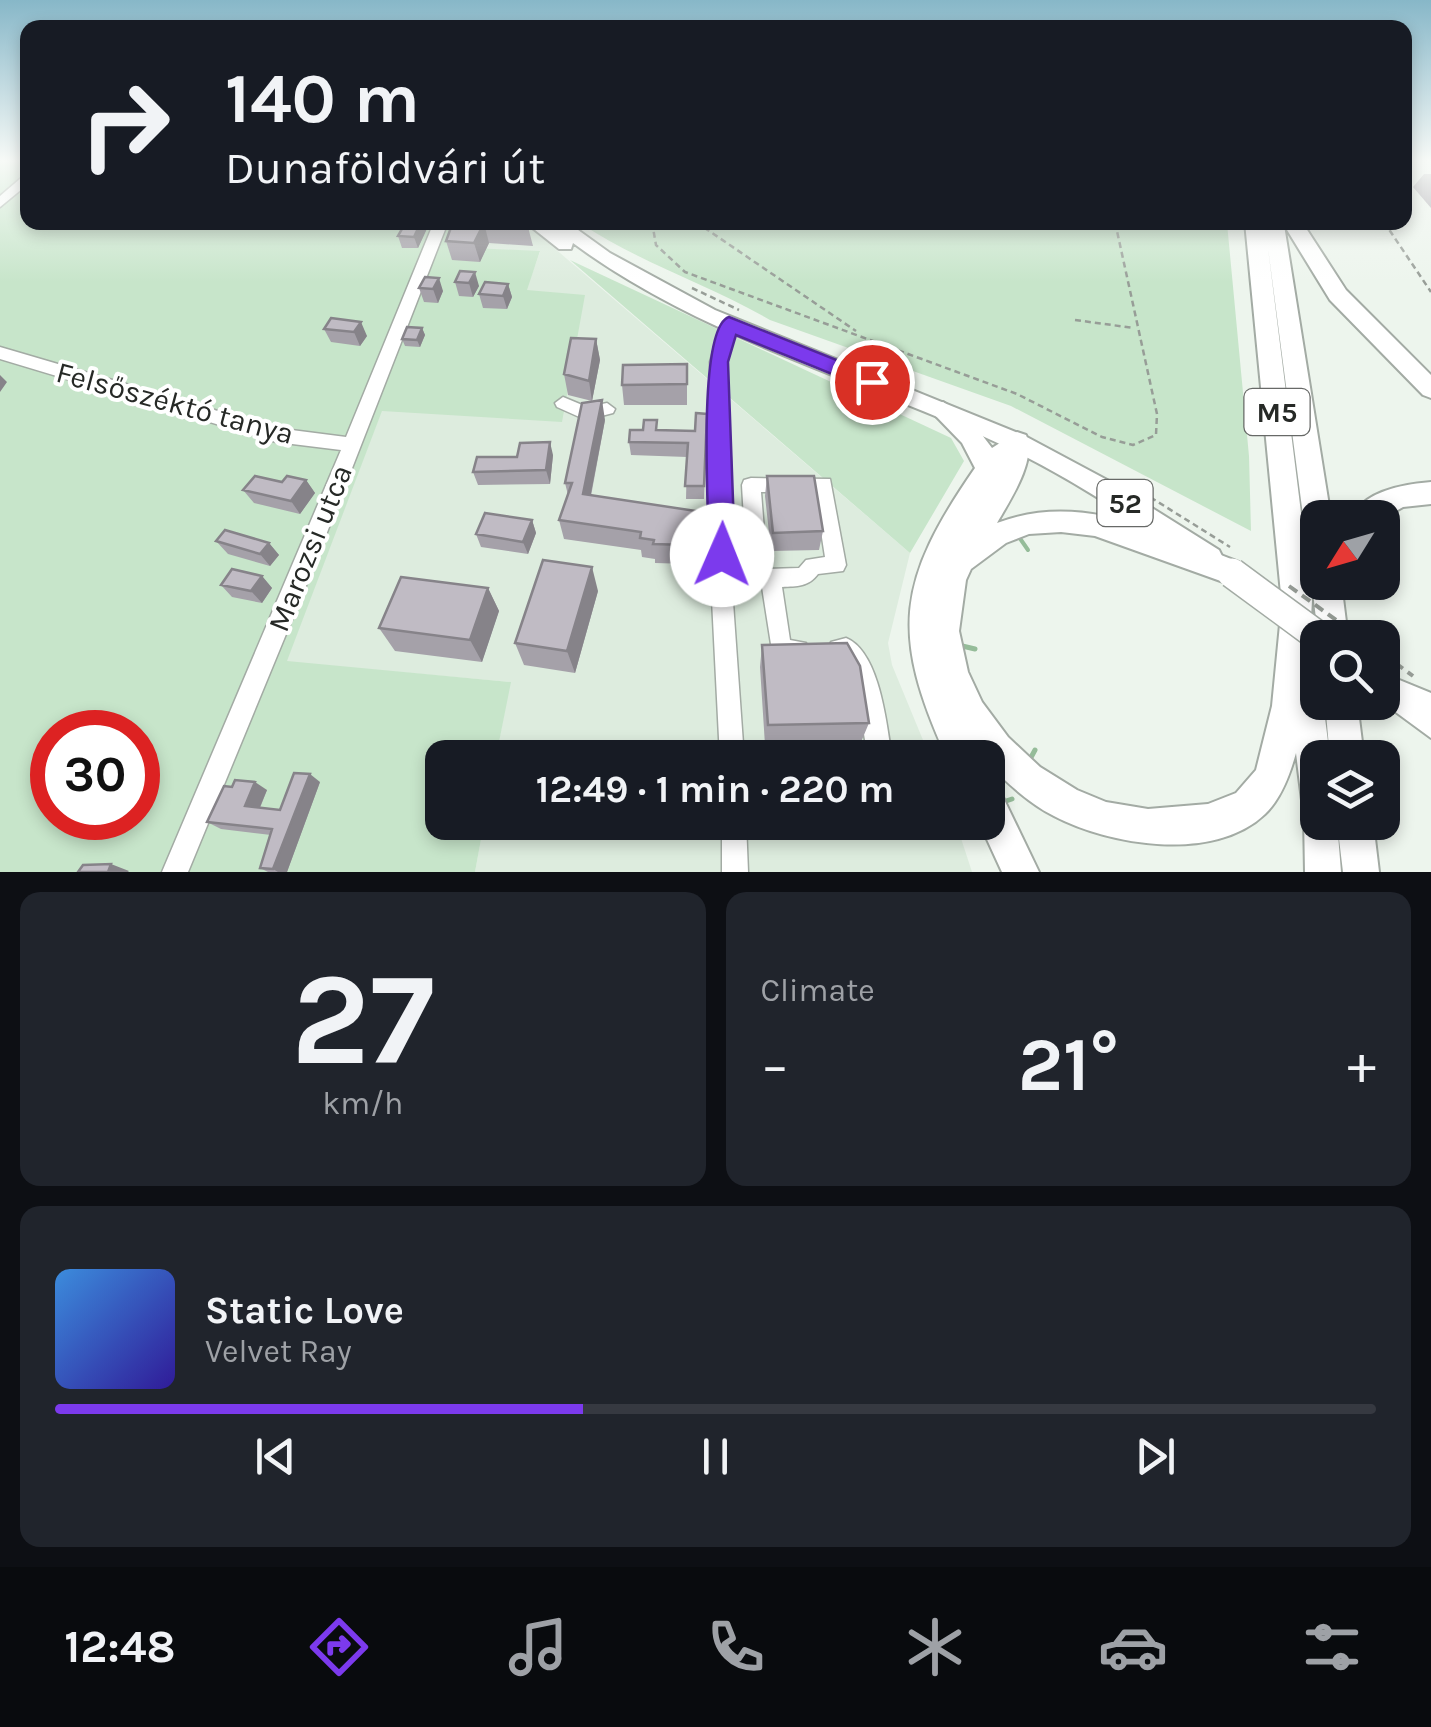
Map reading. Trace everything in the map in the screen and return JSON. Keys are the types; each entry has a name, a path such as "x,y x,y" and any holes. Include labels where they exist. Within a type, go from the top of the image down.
{"highway":[{"name":"M5","path":"1256,230 1311,740"},
{"name":"M5","path":"1275,230 1315,500"},
{"path":"1297,230 1338,295 1431,389"},
{"path":"943,411 984,452 988,469"},
{"path":"1016,442 1014,466 969,540 945,604 944,630 960,692 979,726 1003,756 1045,792 1092,818 1123,826 1171,829 1216,822 1254,801 1271,774 1284,736 1297,601"},
{"path":"956,740 939,705 928,668 922,601 942,546 988,469 1016,442"},
{"path":"1390,500 1431,494"},
{"path":"960,565 981,543 1003,529 1056,519 1130,532 1229,571"},
{"path":"1005,839 1021,872"},
{"path":"1321,840 1324,872"},
{"path":"1357,840 1360,872"}],"main road":[{"name":"52","path":"545,230 579,255 622,270 729,324 1016,442 1135,508 1300,623"},
{"name":"52","path":"565,230 622,270"},
{"path":"1403,687 1431,722"}],"street":[{"name":"Marozsi utca","path":"176,872 437,230"},
{"path":"729,324 718,362 721,580 731,740"},
{"name":"Felsőszéktó tanya","path":"0,353 276,435 352,445"},
{"path":"563,403 586,414 606,409"},
{"path":"721,580 764,579 804,577 814,566 836,565 822,484 751,485 764,579 781,650 846,648 858,662 867,682 877,740"},
{"path":"734,840 735,872"}],"path":[{"path":"653,230 656,246 685,272 1017,394 1102,437 1132,445 1149,441 1157,426 1117,230"},
{"path":"708,230 860,334"},
{"path":"1389,230 1431,292"},
{"path":"1076,320 1136,328"}],"shaded area":[{"path":"457,230 533,230 910,553 888,643 892,665 923,740 499,740 510,682 286,662 382,410 526,290 540,252 451,247"},
{"path":"481,840 962,840 972,872 475,872"}],"green space":[{"path":"0,201 20,201 20,230 458,230 452,247 540,251 527,290 585,295 562,422 382,411 287,661 511,682 499,740 425,740 425,840 481,840 475,872 0,872"},
{"path":"592,230 1228,230 1249,456 1251,531 1011,406 770,320"},
{"path":"570,260 951,438 964,461 910,553"}],"building":[{"path":"401,230 417,230 414,237 398,236"},
{"path":"450,230 480,230 474,243 446,241"},
{"path":"460,271 475,272 469,283 455,282"},
{"path":"425,277 439,278 433,289 419,288"},
{"path":"485,282 508,284 503,296 479,294"},
{"path":"331,318 361,322 354,332 324,329"},
{"path":"407,327 422,328 417,340 402,339"},
{"path":"571,338 596,339 589,381 564,374"},
{"path":"687,364 687,384 622,385 623,365"},
{"path":"602,400 583,494 696,511 688,545 653,544 654,540 640,538 641,532 559,520 572,483 565,483 582,403"},
{"path":"696,413 707,414 704,486 685,486 688,443 629,442 630,430 643,430 644,420 657,420 656,430 695,431"},
{"path":"550,442 546,470 473,472 477,457 517,457 520,443"},
{"path":"255,476 282,482 287,476 306,480 291,501 243,490"},
{"path":"767,476 814,476 823,531 773,533"},
{"path":"485,513 532,520 523,542 476,534"},
{"path":"225,530 269,543 260,554 216,541"},
{"path":"543,560 592,567 567,651 515,643"},
{"path":"232,569 262,576 251,591 221,585"},
{"path":"401,577 488,588 470,640 379,628"},
{"path":"847,643 860,666 869,723 768,725 762,645"},
{"path":"294,773 310,774 273,869 260,868 272,829 207,822 224,786 232,787 235,780 255,782 245,806 280,810"},
{"path":"111,864 108,872 78,872 83,865"}],"waterway":[{"path":"1019,537 1028,550"},
{"path":"958,645 975,649"},
{"path":"1029,761 1035,750"},
{"path":"1005,801 1012,799"}],"route":[{"path":"722,555 718,362 729,324 872,382"}]}
